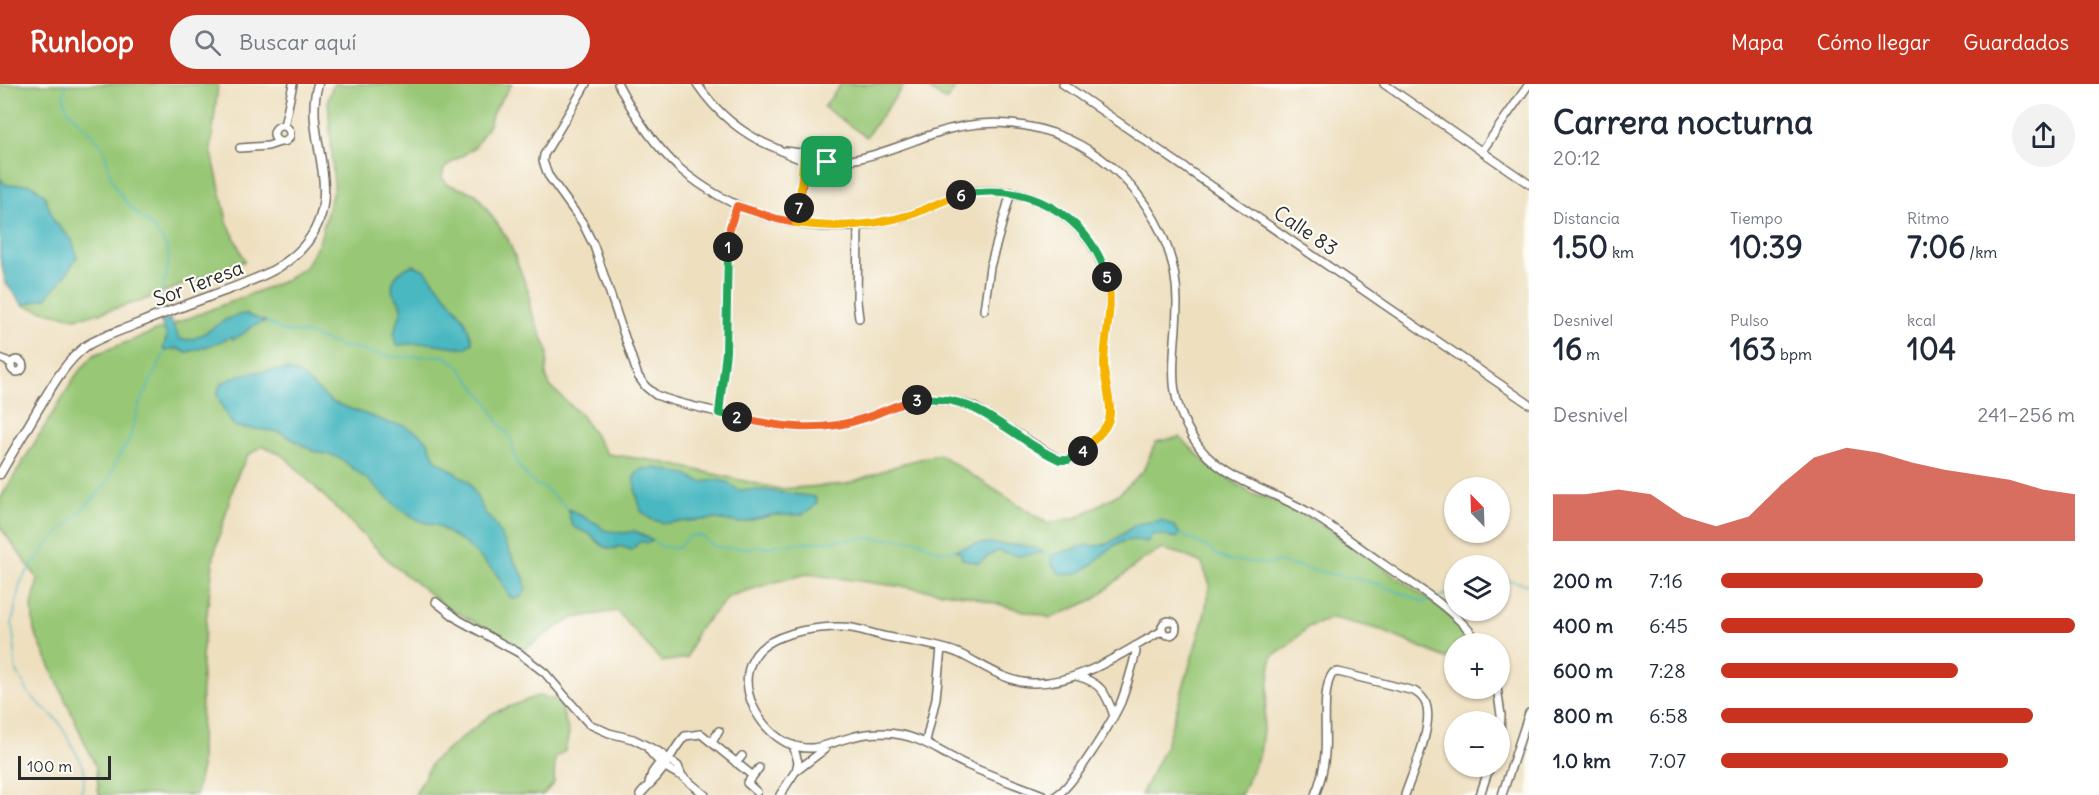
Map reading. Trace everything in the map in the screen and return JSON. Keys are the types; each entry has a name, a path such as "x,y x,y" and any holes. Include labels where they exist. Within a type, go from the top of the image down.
{"street":[{"path":"240,148 268,146 280,142 275,132 284,126 293,84"},
{"name":"Sor Teresa","path":"0,474 54,384 70,362 92,343 274,270 294,256 309,241 318,224 324,200 324,175 314,113 318,84"},
{"path":"586,84 544,154 544,167 582,222 594,246 638,376 656,395 762,423 807,429 864,418 904,402 941,399 974,407 1060,460 1068,460 1077,456 1107,425 1110,413 1104,367 1110,316 1109,287 1096,253 1074,224 1060,211 1031,196 1011,192 977,191 956,196 895,219 858,226 821,226 768,217 737,206 694,179 665,153 638,120 618,84"},
{"path":"697,84 735,126 751,137 782,151 807,157 835,161 880,154 956,127 997,123 1023,125 1053,133 1097,155 1134,190 1153,216 1164,240 1178,298 1172,375 1177,400 1195,440 1225,471 1244,483 1306,511 1440,602 1464,623 1472,633"},
{"name":"Calle 83","path":"1063,84 1529,404"},
{"path":"1384,84 1529,184"},
{"path":"1482,151 1529,84"},
{"path":"796,223 807,157"},
{"path":"984,310 990,267 1011,192"},
{"path":"719,413 726,352 728,236 737,206"},
{"path":"858,226 857,302 859,318"},
{"path":"0,358 11,363"},
{"path":"436,602 459,620 519,653 545,673 589,724 609,733 633,739 647,747 678,766 682,776 705,795"},
{"path":"830,746 805,748 775,736 752,704 748,692 750,666 753,659 762,648 791,633 838,627 856,628 955,652 1005,677 1033,683 1076,676 1162,631"},
{"path":"1057,795 1069,785 1114,716 1126,688 1136,652 1135,646"},
{"path":"926,741 936,699 941,648"},
{"path":"1318,794 1325,752 1328,684 1333,673 1338,672 1414,691 1423,698 1428,712 1425,732 1405,795"},
{"path":"1076,676 1099,686 1105,693 1114,716"},
{"path":"1502,795 1529,713"},
{"path":"706,740 719,731"},
{"path":"640,795 649,783 652,773 685,736 701,734 719,754 736,763 741,772 753,776"},
{"path":"780,795 796,771 814,755 852,737 869,734 905,736 926,741 965,764 1043,795"},
{"path":"793,745 798,762 796,771"},
{"path":"736,763 742,756"},
{"path":"757,792 747,783 759,768"},
{"path":"1480,795 1486,777"}],"green space":[{"path":"0,84 218,84 211,149 227,221 245,261 141,301 76,318 23,305 6,283 0,257"},
{"path":"333,84 512,84 493,112 489,125 474,148 449,164 444,169 442,177 447,184 476,194 508,239 529,293 530,308 548,351 546,376 550,386 582,416 607,454 657,461 780,489 846,484 905,463 939,454 1047,523 1078,517 1120,493 1143,471 1156,442 1180,437 1208,465 1252,494 1290,506 1334,533 1442,609 1444,621 1454,621 1465,633 1444,633 1444,657 1378,629 1333,618 1308,627 1289,645 1272,656 1260,753 1241,795 1141,795 1166,745 1204,617 1210,585 1202,563 1181,554 1162,549 1142,560 1093,600 1051,618 964,595 807,574 730,596 697,631 687,658 662,662 617,611 573,618 524,650 447,607 394,566 284,456 263,446 248,455 236,478 214,555 202,656 201,770 196,795 99,795 96,767 34,631 32,606 38,579 0,527 0,499 77,374 94,355 284,281 305,267 319,243 334,187 328,100"},
{"path":"841,84 905,84 866,137 824,107"},
{"path":"922,84 958,84 946,101"},
{"path":"537,696 559,700 569,733 565,751 555,758 554,783 543,795 415,795 432,762 493,713"}],"water":[{"path":"0,178 6,185 30,184 44,194 54,221 72,240 77,257 65,276 46,298 23,305 6,283 0,257"},
{"path":"413,265 425,270 465,320 472,343 465,348 428,343 397,345 394,336 402,307 393,293 393,283 400,272"},
{"path":"245,314 267,322 252,327 233,339 230,337 194,350 185,352 176,348 166,351 163,349 167,336 161,322 170,319 180,339 188,340 196,338 226,320"},
{"path":"287,370 299,374 332,402 392,424 403,425 420,434 428,442 435,459 469,482 524,577 526,588 522,597 514,599 510,597 496,573 467,545 438,526 420,521 400,509 338,457 313,451 280,432 236,427 227,416 217,395 220,385 244,374"},
{"path":"656,468 684,474 701,482 716,480 727,482 738,490 763,490 815,497 817,502 812,509 800,515 773,515 740,523 716,519 664,523 651,519 641,511 635,489 634,477 637,473 642,469"},
{"path":"568,509 598,524 604,530 623,533 635,531 653,541 647,543 641,541 631,550 620,546 606,548 588,533 574,527"},
{"path":"1161,520 1173,525 1180,534 1177,538 1153,534 1147,542 1132,540 1119,543 1082,571 1072,574 1059,573 1051,563 1052,555 1087,545 1108,544 1137,524"},
{"path":"975,544 1024,545 1043,553 1017,556 998,551 979,563 962,559 961,553 955,550"}],"waterway":[{"path":"67,84 64,94 69,111 103,148 111,178 121,196 158,234 166,247 168,263 162,294 162,310"},
{"path":"267,322 283,331 305,333 343,347 353,347 370,353 394,357 443,356 457,364 489,404 497,421 511,438 516,462 536,485 546,489 568,509"},
{"path":"81,795 85,773 83,765 59,722 29,694 15,668 12,624 20,584 24,576 49,543 108,481 117,459 130,438 139,405 165,352"},
{"path":"1180,534 1228,560 1270,564 1277,562 1378,584 1424,602 1432,600"},
{"path":"653,541 662,547 678,548 687,538 696,535 703,537 713,546 750,548 757,545 766,548 864,538 916,540 941,552 955,550"},
{"path":"1043,553 1052,555"},
{"path":"1510,581 1529,585"},
{"path":"1436,598 1444,595"}],"route":[{"path":"827,162 810,161 803,182 796,223 737,206 728,236 728,318 719,413 762,423 807,429 864,418 904,402 941,399 974,407 1060,460 1068,460 1084,451 1109,420 1104,367 1110,298 1105,272 1093,247 1083,234 1060,211 1044,202 1031,196 994,190 956,196 914,213 876,223 840,227 796,223 803,182 801,167 804,153 835,161 827,162"}]}
